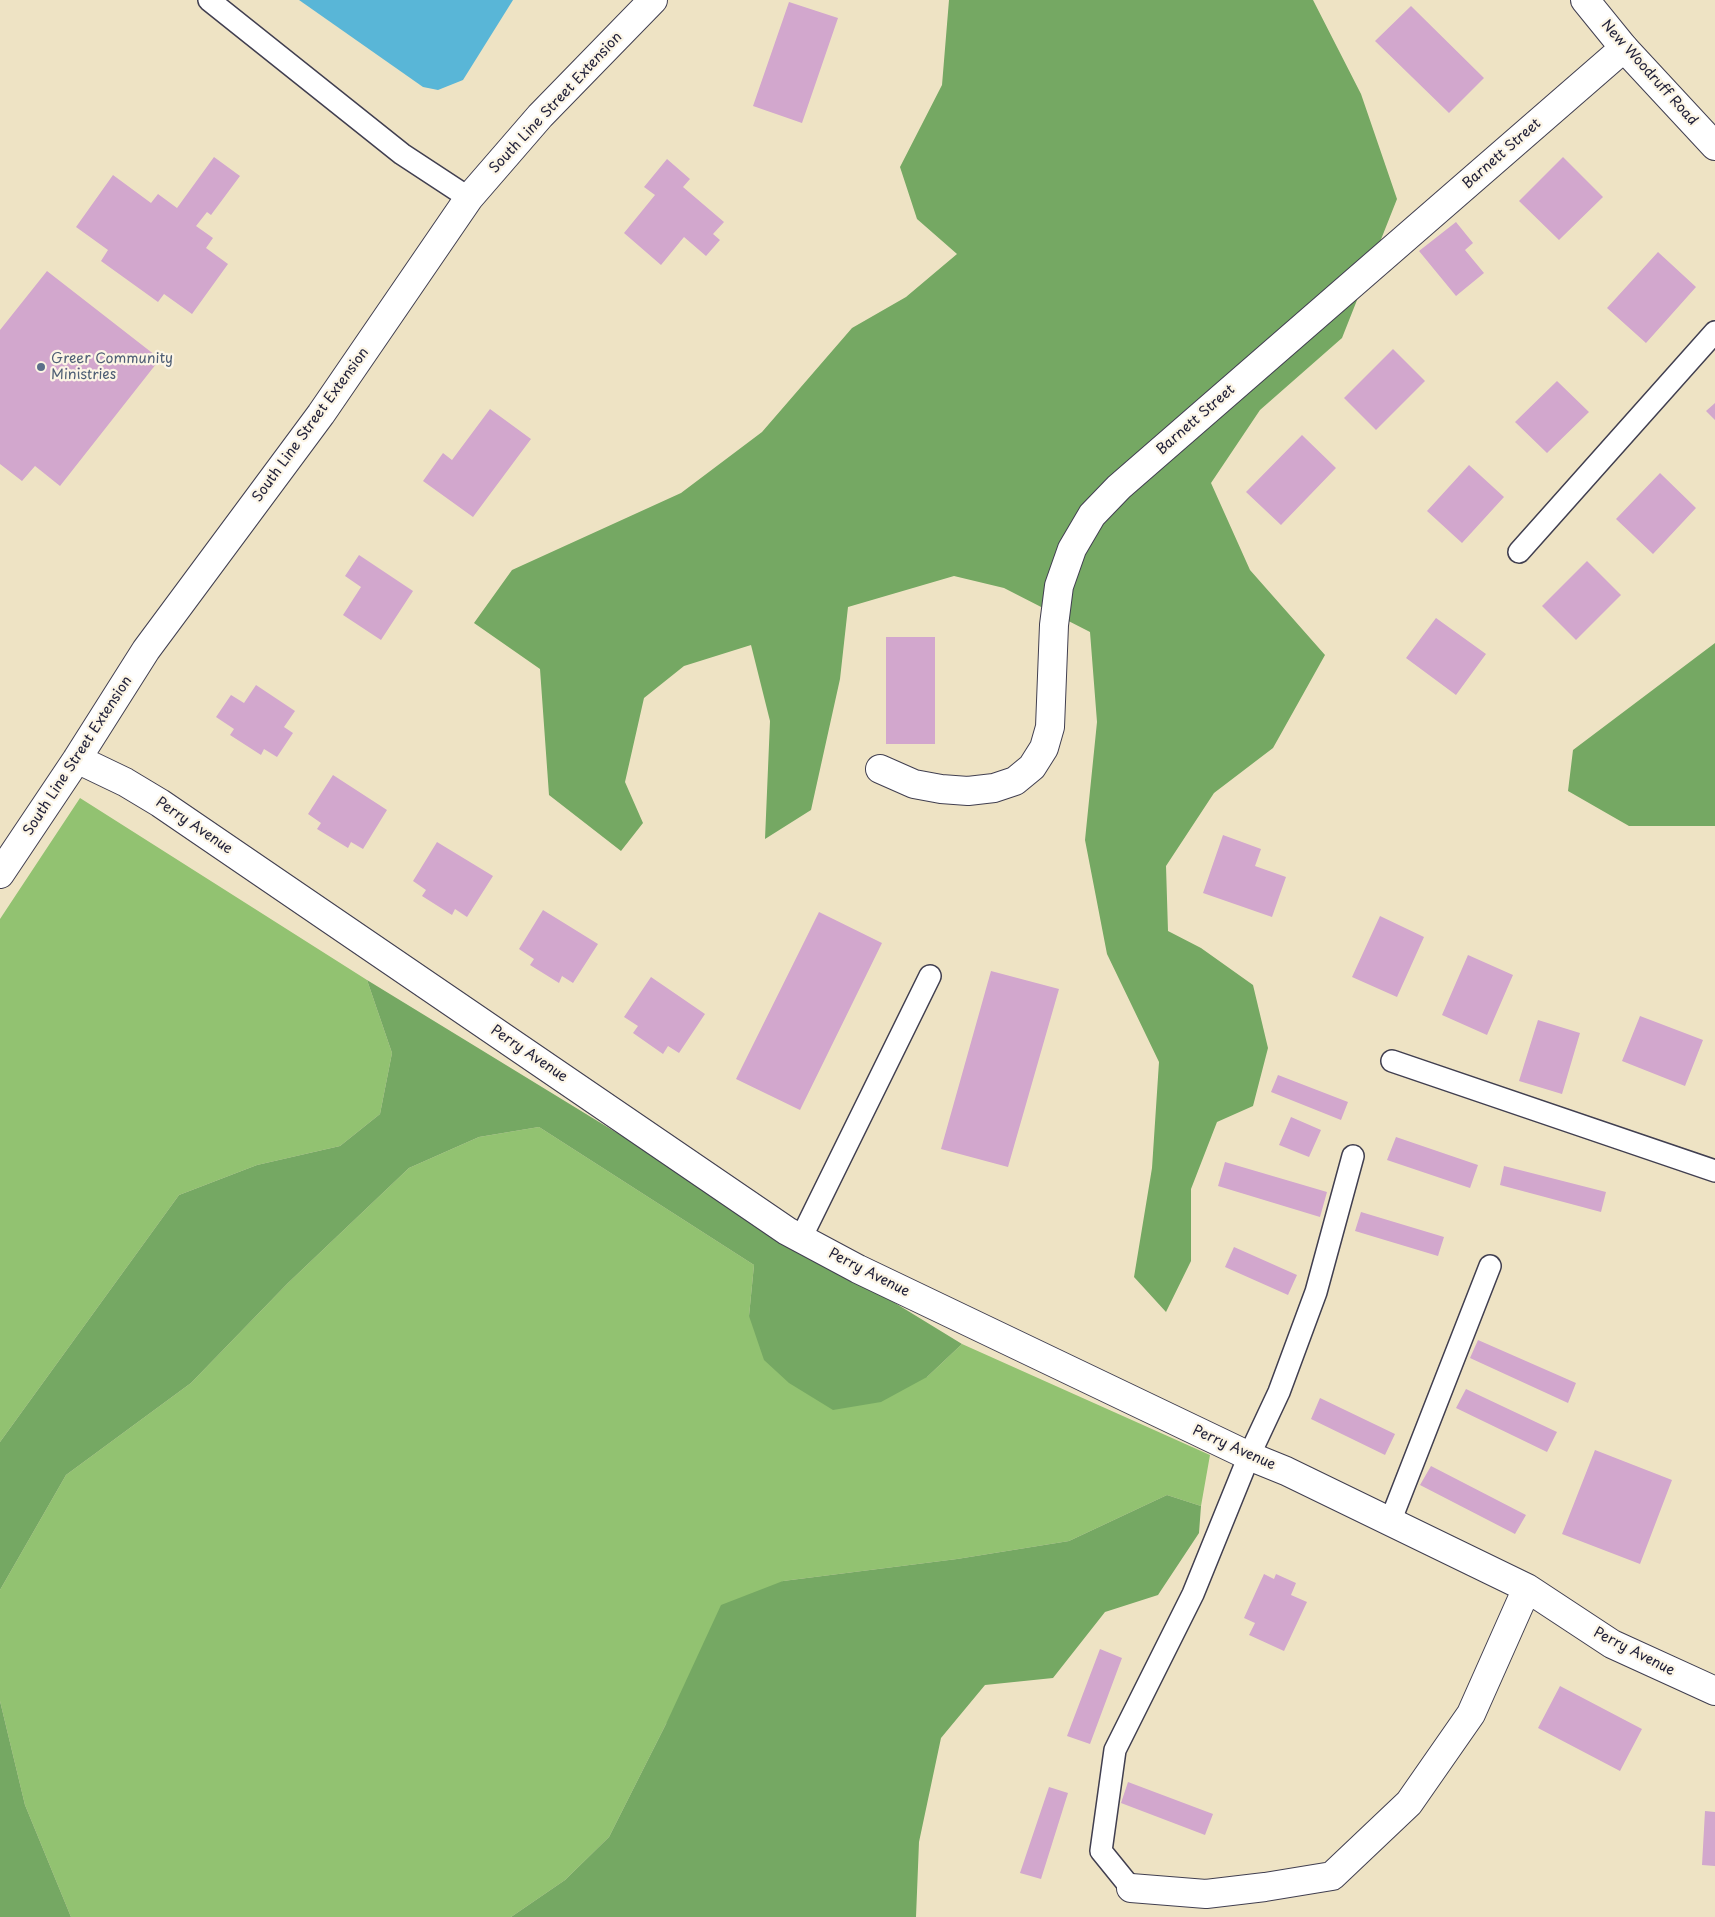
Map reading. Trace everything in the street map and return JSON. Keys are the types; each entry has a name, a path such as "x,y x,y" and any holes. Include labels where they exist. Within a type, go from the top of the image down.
{"street":[{"name":"South Line Street Extension","path":"0,874 78,759 146,650 321,414 469,198 540,116 653,0"},
{"name":"New Woodruff Road","path":"1584,0 1624,48 1715,146"},
{"name":"Barnett Street","path":"880,769 914,784 968,791 994,788 1015,781 1032,767 1044,748 1050,726 1054,625 1059,586 1072,549 1092,515 1119,487 1624,48"},
{"name":"Perry Avenue","path":"78,759 125,782 160,803 787,1231 858,1269 1249,1456 1286,1471 1528,1588 1612,1644 1715,1691"},
{"path":"1131,1888 1206,1894 1332,1876 1408,1803 1471,1714 1528,1588"}],"lane":[{"path":"209,0 402,154 469,198"},
{"path":"1519,552 1715,332"},
{"path":"801,1238 930,976"},
{"path":"1392,1061 1715,1171"},
{"path":"1131,1888 1101,1851 1115,1750 1193,1594 1249,1456 1278,1392 1316,1292 1353,1156"},
{"path":"1390,1522 1490,1266"}],"green space":[{"path":"949,0 1313,0 1361,94 1397,199 1342,338 1260,410 1211,483 1250,570 1325,655 1273,748 1214,793 1166,866 1168,931 1201,948 1253,985 1268,1048 1253,1106 1217,1122 1191,1189 1191,1261 1166,1312 1134,1277 1152,1168 1159,1062 1107,954 1085,840 1097,722 1090,632 1004,588 954,576 848,607 840,679 811,810 765,839 770,721 751,645 684,666 644,698 625,782 643,823 621,851 549,795 540,669 474,623 512,570 681,493 762,432 852,328 906,297 957,254 917,219 900,167 942,85"},
{"path":"1715,643 1715,826 1629,826 1568,791 1573,750"},
{"path":"80,798 367,980 392,1053 380,1114 340,1146 257,1165 179,1195 0,1442 0,919"},
{"path":"367,980 962,1344 927,1377 881,1402 833,1410 789,1383 764,1360 749,1316 754,1265 539,1127 479,1137 409,1168 288,1283 191,1383 66,1475 0,1590 0,1442 179,1195 257,1165 340,1146 380,1114 392,1053"},
{"path":"539,1127 754,1265 749,1316 927,1377 962,1344 1210,1455 1201,1506 1167,1495 1069,1541 957,1559 783,1581 666,1724 609,1837 565,1880 511,1917 71,1917 25,1805 0,1701 0,1590 66,1475 191,1383 288,1283 409,1168 479,1137"},
{"path":"1167,1495 1201,1506 1199,1533 1158,1595 1105,1612 1053,1678 985,1685 941,1738 919,1842 916,1917 511,1917 565,1880 609,1837 666,1724 721,1605 783,1581 957,1559 1069,1541"},
{"path":"0,1701 25,1805 71,1917 0,1917"}],"water":[{"path":"299,0 513,0 463,80 438,90 423,87"}],"building":[{"path":"789,2 838,18 802,123 753,106"},
{"path":"1411,6 1484,78 1449,113 1375,41"},
{"path":"214,157 240,176 211,215 207,212 196,226 213,238 206,248 228,264 192,314 164,294 158,302 101,261 108,250 76,227 113,175 151,203 158,194 177,208"},
{"path":"1563,157 1603,197 1559,240 1519,201"},
{"path":"667,159 690,179 683,187 724,222 713,234 720,240 706,256 684,237 661,265 624,233 655,195 644,187"},
{"path":"1456,222 1473,243 1465,250 1484,273 1456,296 1419,251"},
{"path":"1658,252 1696,287 1646,343 1607,308"},
{"path":"47,271 160,359 60,486 35,466 22,481 0,464 0,330"},
{"path":"1393,349 1425,381 1376,430 1344,398"},
{"path":"1557,381 1589,412 1547,453 1515,422"},
{"path":"1715,403 1715,420 1706,411"},
{"path":"490,409 531,439 473,517 423,481 443,453 452,460"},
{"path":"1302,435 1336,468 1281,525 1246,492"},
{"path":"1469,465 1504,497 1462,543 1427,511"},
{"path":"1660,473 1696,508 1653,554 1616,519"},
{"path":"359,555 413,591 381,640 343,615 361,587 345,576"},
{"path":"1587,561 1621,595 1576,640 1542,606"},
{"path":"1436,618 1486,654 1456,695 1406,658"},
{"path":"886,637 935,637 935,744 886,744"},
{"path":"256,685 295,711 284,727 293,733 277,757 264,749 261,755 230,735 234,729 216,717 231,695 244,703"},
{"path":"333,775 387,810 363,849 351,842 348,848 317,829 321,823 308,814"},
{"path":"1223,835 1261,849 1255,866 1286,877 1272,917 1203,893"},
{"path":"437,842 493,876 467,917 455,909 452,915 422,896 426,890 413,881"},
{"path":"543,910 598,944 573,983 562,976 559,983 530,965 534,959 519,949"},
{"path":"819,912 882,943 800,1110 736,1079"},
{"path":"1380,916 1424,937 1397,997 1352,977"},
{"path":"1468,955 1513,975 1487,1035 1442,1015"},
{"path":"991,971 1059,989 1008,1167 941,1149"},
{"path":"651,977 705,1014 679,1053 668,1046 663,1054 633,1033 638,1026 624,1017"},
{"path":"1640,1016 1703,1040 1685,1086 1622,1061"},
{"path":"1538,1020 1580,1033 1562,1094 1519,1081"},
{"path":"1278,1075 1348,1102 1341,1120 1271,1092"},
{"path":"1291,1117 1321,1130 1309,1157 1279,1145"},
{"path":"1396,1137 1478,1165 1470,1188 1387,1160"},
{"path":"1225,1162 1327,1192 1320,1217 1218,1186"},
{"path":"1504,1166 1606,1192 1601,1212 1500,1185"},
{"path":"1361,1212 1444,1237 1438,1256 1355,1231"},
{"path":"1234,1247 1297,1275 1288,1295 1225,1267"},
{"path":"1478,1340 1576,1383 1568,1403 1470,1358"},
{"path":"1466,1389 1557,1432 1547,1452 1456,1408"},
{"path":"1320,1398 1395,1434 1385,1455 1311,1419"},
{"path":"1595,1450 1672,1480 1640,1564 1562,1534"},
{"path":"1431,1466 1526,1515 1515,1534 1420,1485"},
{"path":"1264,1574 1274,1579 1276,1574 1296,1583 1291,1595 1307,1602 1284,1651 1249,1635 1255,1623 1244,1618"},
{"path":"1100,1649 1122,1658 1090,1744 1067,1736"},
{"path":"1560,1686 1642,1729 1620,1771 1538,1728"},
{"path":"1128,1782 1213,1814 1205,1835 1121,1803"},
{"path":"1049,1787 1068,1793 1041,1879 1020,1873"},
{"path":"1705,1811 1715,1812 1715,1866 1702,1865"}],"place":[{"name":"Greer Community Ministries","path":"41,367"}]}
